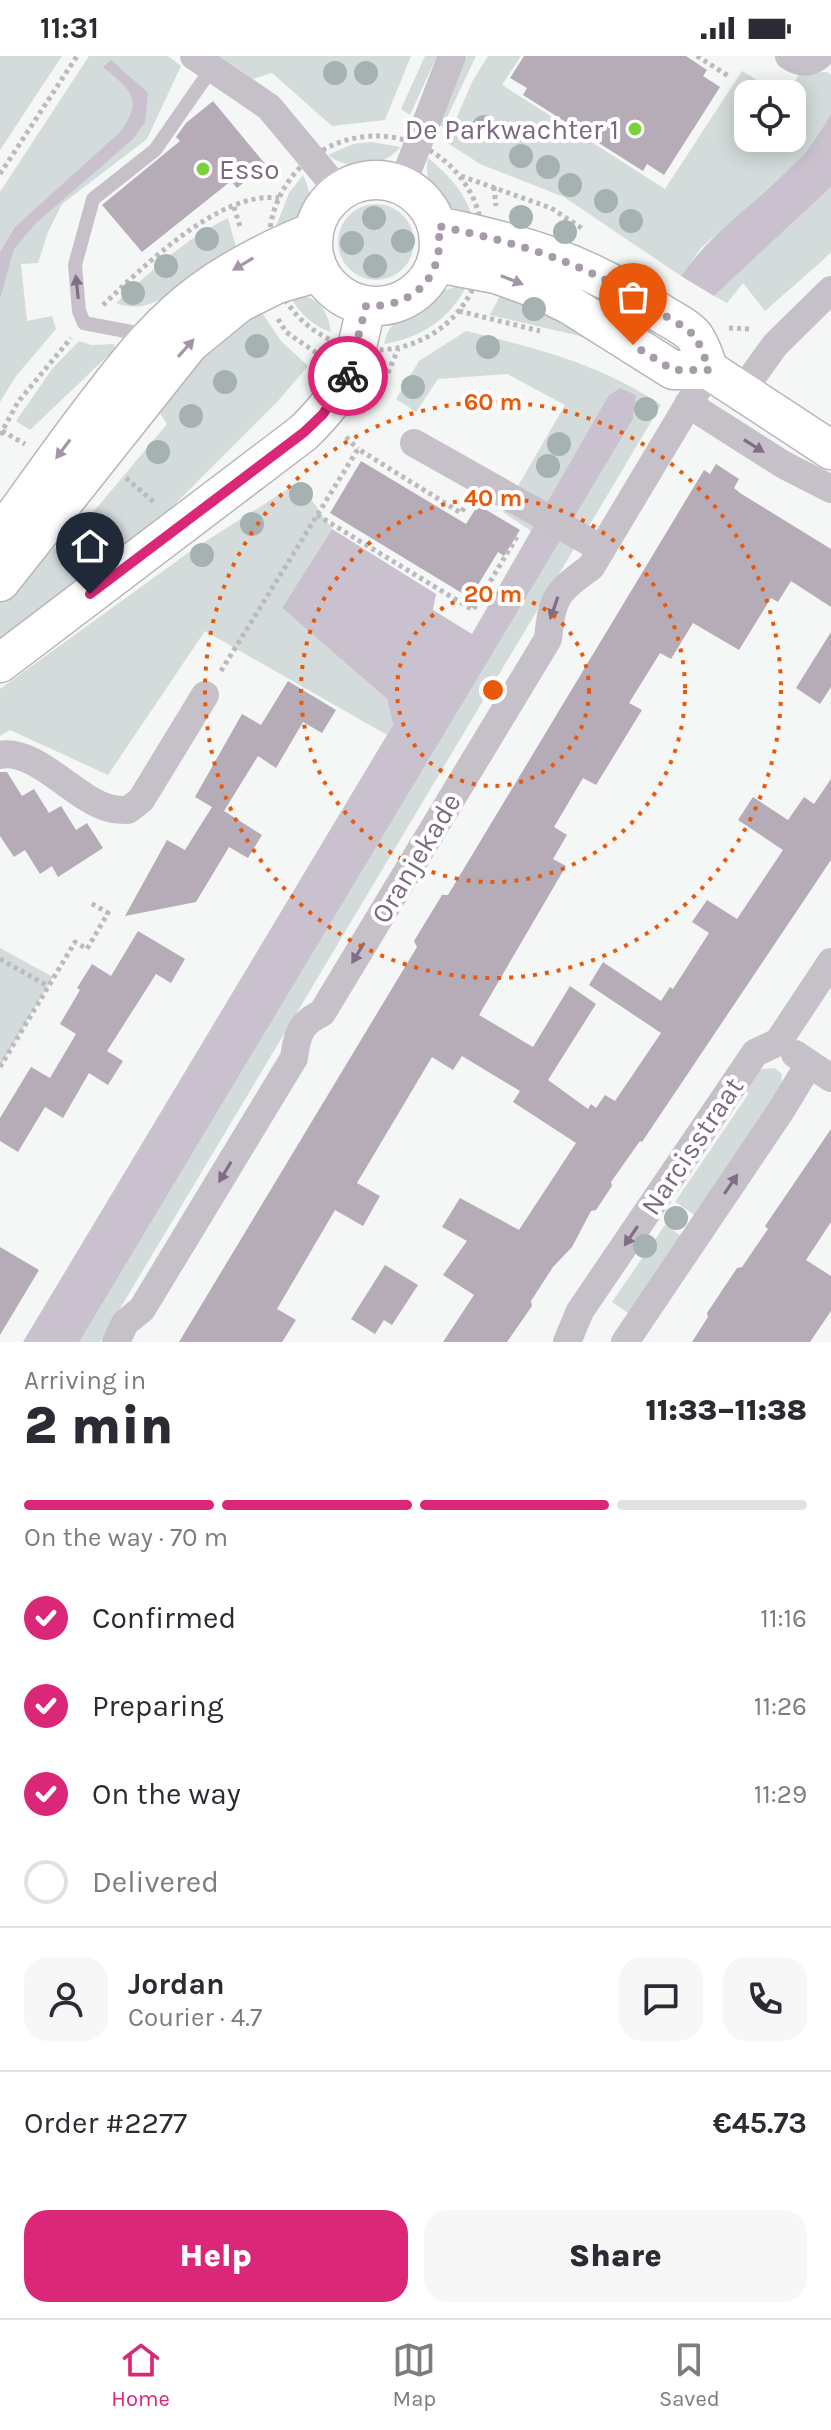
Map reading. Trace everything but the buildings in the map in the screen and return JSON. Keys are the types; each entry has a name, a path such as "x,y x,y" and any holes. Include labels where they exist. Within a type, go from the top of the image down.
{"main road":[{"path":"376,179 402,185 424,201 438,226 440,251 437,263 424,285 414,294 392,304 366,306 344,298 319,272 313,252 313,232 322,209 339,191 363,180 376,179"},
{"path":"438,226 500,239 579,265 631,293 694,335 709,370"},
{"path":"0,536 94,407 152,336 199,293 224,276 251,259 313,232"},
{"path":"437,263 496,274 537,289 570,305 673,370 709,370 831,450"},
{"path":"0,582 189,344 239,303 277,284 319,272"},
{"path":"0,663 303,433 323,414 339,394 352,368 366,306"}],"street":[{"path":"402,185 452,56"},
{"path":"789,56 808,62 818,57"},
{"path":"203,62 269,107 339,191"},
{"path":"742,391 775,345 831,290"},
{"name":"Oranjekade","path":"116,1342 125,1323 142,1309 294,1058 297,1038 308,1019 322,1013 548,639 551,609 563,588 591,567 709,370"},
{"path":"688,404 784,465 831,489"},
{"path":"414,443 602,549"},
{"path":"0,755 27,759 107,808 128,810 141,800 205,695"},
{"name":"Narcisstraat","path":"567,1342 580,1311 755,1053 778,1042 831,962"},
{"path":"778,1042 820,1071"},
{"name":"Narcisstraat","path":"625,1342 782,1109 820,1071"}],"lane":[{"path":"152,336 84,323 79,311 75,265 93,199 155,150 203,62"}],"path":[{"path":"0,174 77,56"},
{"path":"697,56 730,77"},
{"path":"312,158 335,144 362,137 389,137 417,144"},
{"path":"25,445 1,432 18,402 84,323 151,259 180,236 247,201 259,197 279,198"},
{"path":"398,348 432,335 459,311"},
{"path":"346,437 358,449 461,513 480,481"},
{"path":"205,695 358,449"},
{"path":"118,470 180,525"},
{"path":"317,515 473,610 534,512"},
{"path":"0,1067 75,942 87,949 108,913 89,902"},
{"path":"0,959 48,986"}],"shaded area":[{"path":"0,56 62,56 0,150"},
{"path":"89,56 168,56 181,66 147,139 62,204 48,232 38,263 21,264 27,321 52,316 56,329 16,376 0,402 0,192"},
{"path":"219,56 411,56 385,120 332,126 272,73 253,79"},
{"path":"425,56 437,56 410,115 401,109"},
{"path":"467,56 476,56 443,126 436,126"},
{"path":"488,56 521,56 502,85 665,189 734,83 734,152 805,152 701,248 681,276 564,197 480,164 446,142 472,82"},
{"path":"111,60 148,93 145,122 133,139 35,224 14,249 0,299 0,252 15,227 120,132 128,120 133,103 131,95 103,67"},
{"path":"742,71 757,80 736,80"},
{"path":"827,72 831,75 831,117 806,151 806,80 796,80 800,73"},
{"path":"831,114 831,187 714,296 681,276 721,231 799,159"},
{"path":"371,142 401,147 384,160 366,166 347,164 328,155 353,144"},
{"path":"428,158 454,183 472,215 454,213 440,202 427,173"},
{"path":"303,175 309,196 306,210 275,229 289,193"},
{"path":"831,187 831,252 822,261 765,311 743,283 727,303 714,296"},
{"path":"376,204 390,207 403,215 411,228 414,242 411,256 403,269 390,277 376,280 362,277 349,269 341,256 338,242 341,228 349,215 362,207"},
{"path":"228,218 237,251 160,300 139,306 116,303 183,246"},
{"path":"467,285 452,308 433,325 410,337 384,344 392,326 410,312 443,291"},
{"path":"503,290 536,304 661,383 580,336 490,315"},
{"path":"289,294 306,296 319,304 327,316 331,332 306,318"},
{"path":"256,304 281,341 308,366 277,402 153,526 0,642 0,592 79,529 167,424 159,412 179,377"},
{"path":"466,331 543,351 591,368 661,405 586,531 570,523 633,419 636,395 608,396 531,531 503,512 565,405 507,374 438,379 416,412 396,399 419,361"},
{"path":"79,341 91,345 114,344 115,349 30,430 16,421 52,369"},
{"path":"620,388 636,395 633,419 79,1342 23,1342 393,725 387,699 282,608 332,529 436,594 433,610 472,634 608,396"},
{"path":"299,482 332,529 282,608 387,699 393,725 387,735 205,631 108,775 10,730 0,736 0,689 192,550"},
{"path":"560,540 575,547 100,1342 78,1342"},
{"path":"0,948 53,977 0,1067"},
{"path":"775,1068 782,1074 781,1088 695,1215 675,1202 749,1093 741,1089 756,1070"},
{"path":"665,1225 684,1238 631,1315 612,1302"}],"way so far":[{"path":"348,376 366,306 404,300 424,285 440,251 438,226 500,239 579,265 631,293 694,335 709,370 673,370 633,345"}],"place":[{"name":"De Parkwachter 1","path":"635,129"},
{"name":"Esso","path":"203,169"}],"route":[{"path":"90,594 303,433 339,394 348,376"}]}
